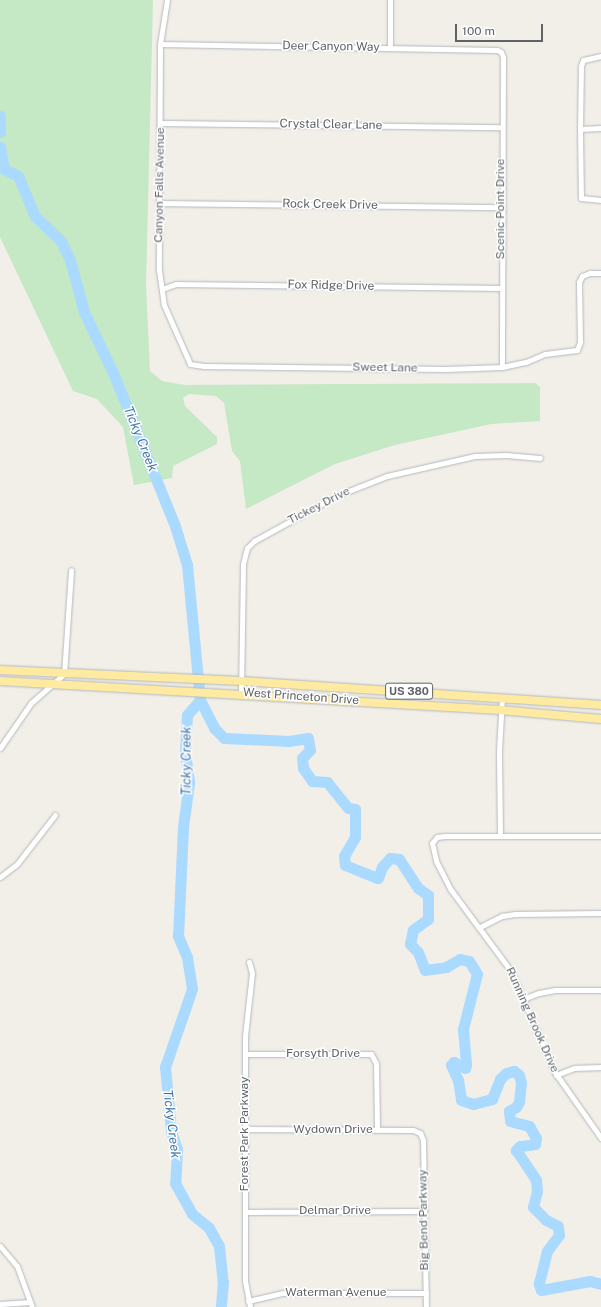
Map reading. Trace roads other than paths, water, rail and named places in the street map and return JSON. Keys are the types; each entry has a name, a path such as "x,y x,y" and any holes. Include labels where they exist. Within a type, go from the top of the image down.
{"highway":[{"name":"West Princeton Drive","path":"0,670 241,681 502,697 601,705"},
{"name":"West Princeton Drive","path":"0,680 48,685 183,690 500,710 601,719"}],"street":[{"name":"Canyon Falls Avenue","path":"166,0 160,44 161,123 159,270 164,304 190,364"},
{"path":"390,0 390,48"},
{"name":"Deer Canyon Way","path":"160,44 497,50 501,52"},
{"name":"Scenic Point Drive","path":"501,52 503,57 501,127 502,367"},
{"path":"601,56 583,60 580,73 581,198 601,200"},
{"name":"Crystal Clear Lane","path":"161,123 501,127"},
{"path":"580,129 601,128"},
{"name":"Rock Creek Drive","path":"159,203 502,207"},
{"name":"Sweet Lane","path":"190,364 426,369 502,367 526,362 559,351 577,350 580,342 579,282 582,276 601,273"},
{"name":"Fox Ridge Drive","path":"162,289 176,284 501,288"},
{"name":"Tickey Drive","path":"241,694 243,565 247,548 260,537 336,496 394,474 475,456 506,455 540,458"},
{"path":"0,748 31,703 48,685 64,674 72,570"},
{"path":"502,697 500,710 500,836 601,836"},
{"path":"0,877 17,864 55,815"},
{"name":"Running Brook Drive","path":"500,836 445,836 434,839 433,850 441,874 511,971 556,1075 601,1138"},
{"path":"480,927 502,916 515,914 601,913"},
{"name":"Forest Park Parkway","path":"250,962 252,973 246,1019 245,1054 245,1212 248,1301 250,1307"},
{"path":"523,999 539,992 555,990 601,990"},
{"name":"Forsyth Drive","path":"245,1054 371,1054 376,1063 377,1130"},
{"path":"556,1075 574,1068 601,1067"},
{"name":"Wydown Drive","path":"245,1129 413,1130 420,1133"},
{"name":"Big Bend Parkway","path":"420,1133 423,1140 426,1307"},
{"name":"Delmar Drive","path":"245,1212 424,1211"},
{"path":"0,1246 17,1266 31,1304 0,1304"},
{"name":"Waterman Avenue","path":"248,1301 284,1293 426,1293"}],"waterway":[{"name":"Ticky Creek","path":"0,116 0,132"},
{"path":"0,147 4,169 18,176 35,216 61,241 70,260 84,312 114,375 175,526 187,565 200,700 214,728 224,738 289,741 308,738 310,750 302,758 303,768 312,781 327,782 348,808 355,809 355,837 344,856 345,865 378,878 382,867 390,858 399,859 418,888 428,895 428,919 413,930 410,944 418,952 425,970 446,967 460,959 469,961 477,974 463,1029 466,1065 465,1068 454,1062 451,1065 458,1080 461,1100 473,1104 492,1099 500,1079 506,1073 514,1071 519,1075 521,1083 519,1102 516,1107 509,1111 510,1121 529,1126 536,1138 535,1144 520,1146 516,1150 536,1180 537,1191 533,1207 546,1220 558,1226 559,1235 547,1251 539,1284 541,1290 590,1281 601,1284"},
{"name":"Ticky Creek","path":"200,700 187,715 185,753 189,783 183,827 178,936 187,957 192,989 165,1067 171,1131 177,1150 175,1183 192,1214 209,1228 219,1246 223,1282 221,1307"}]}
